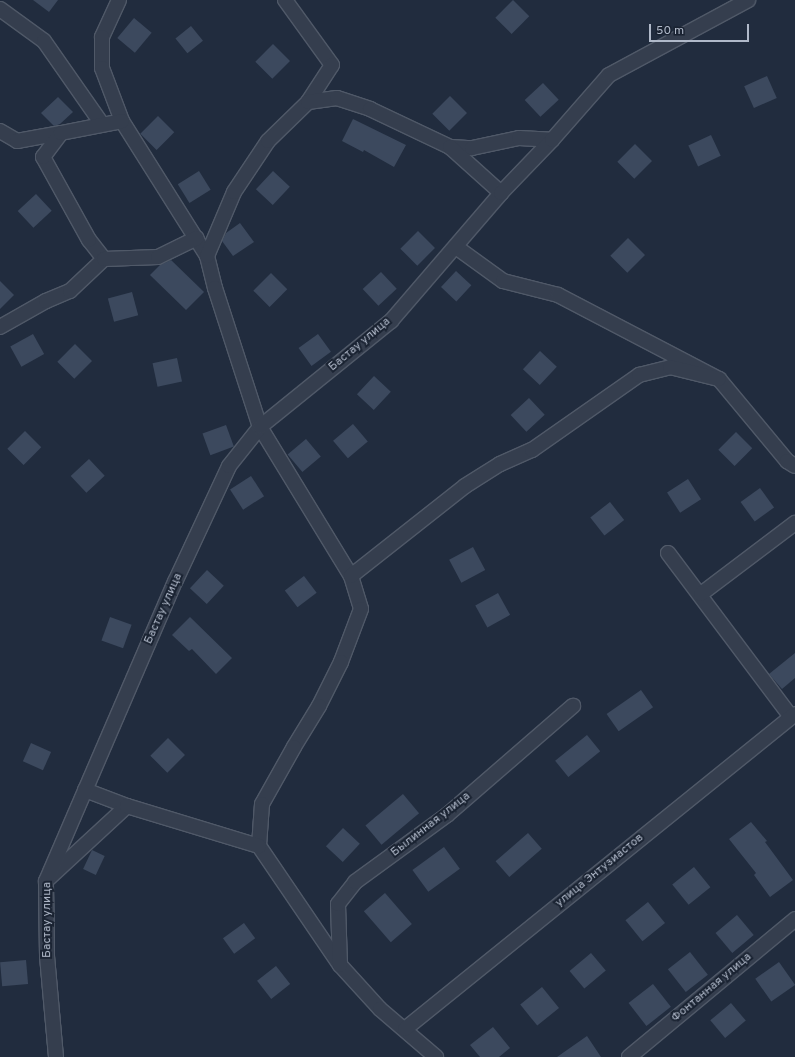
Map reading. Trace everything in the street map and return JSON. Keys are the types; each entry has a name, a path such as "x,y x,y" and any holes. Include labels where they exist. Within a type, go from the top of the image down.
{"street":[{"path":"120,0 102,37 102,68 122,121 207,256 215,288 260,426 351,576 361,609 341,662 319,706 262,804 259,846 340,965 380,1008 436,1057"},
{"path":"207,256 234,192 242,179 268,141 308,102 332,65 285,0"},
{"name":"Бастау улица","path":"56,1057 47,956 46,881 175,582 229,466 260,426 391,320 456,247 500,193 552,140 609,75 748,0"},
{"path":"0,9 44,41 102,124"},
{"path":"308,102 337,98 370,109 450,146 500,193"},
{"path":"0,131 17,141 122,121"},
{"path":"61,133 43,157 89,240 104,259"},
{"path":"450,146 472,148 519,138 552,140"},
{"path":"0,327 46,301 70,291 104,259 158,257 197,238"},
{"path":"456,247 503,281 558,295 719,379 787,461 795,466"},
{"path":"351,576 465,486 500,464 532,450 639,375 670,367 719,379"},
{"path":"701,594 795,523"},
{"path":"668,553 793,715"},
{"name":"Былинная улица","path":"340,965 338,904 356,882 447,815 573,706"},
{"name":"улица Энтузиастов","path":"405,1029 793,715"},
{"path":"85,790 127,806 259,846"},
{"path":"46,881 127,806"},
{"name":"Фонтанная улица","path":"629,1057 795,919"}],"building":[{"path":"33,0 58,0 49,12"},
{"path":"513,0 529,16 512,34 495,18"},
{"path":"134,18 152,33 135,53 117,38"},
{"path":"191,26 203,41 187,53 175,39"},
{"path":"273,44 290,61 272,79 255,62"},
{"path":"767,76 777,98 754,108 744,86"},
{"path":"543,83 559,100 540,117 525,100"},
{"path":"450,96 467,113 449,131 432,114"},
{"path":"58,97 73,112 60,124 54,126 41,113"},
{"path":"158,116 174,132 157,150 140,134"},
{"path":"353,119 406,145 394,167 364,150 363,152 342,141"},
{"path":"711,135 721,156 698,166 688,146"},
{"path":"635,144 652,161 634,179 617,162"},
{"path":"199,171 211,190 189,203 178,184"},
{"path":"273,171 290,187 273,205 256,189"},
{"path":"36,194 52,211 33,228 18,211"},
{"path":"240,223 254,242 233,256 222,241 226,233"},
{"path":"418,231 435,248 417,266 400,249"},
{"path":"628,238 645,255 627,273 610,256"},
{"path":"171,260 204,292 186,310 150,275 160,265"},
{"path":"456,271 471,285 456,301 441,287"},
{"path":"381,272 397,289 378,306 363,289"},
{"path":"271,273 287,289 270,307 253,291"},
{"path":"0,281 14,295 0,309"},
{"path":"132,292 138,315 114,322 108,298"},
{"path":"33,334 44,354 21,367 10,347"},
{"path":"318,334 331,352 312,366 299,348"},
{"path":"75,344 92,361 74,379 57,362"},
{"path":"540,351 557,367 540,385 523,369"},
{"path":"177,358 182,381 158,387 153,363"},
{"path":"374,376 391,392 374,410 357,394"},
{"path":"529,398 545,415 526,432 511,415"},
{"path":"353,424 368,442 348,458 333,441"},
{"path":"226,425 234,447 210,455 203,434"},
{"path":"25,431 41,447 24,465 7,449"},
{"path":"736,432 752,448 735,466 718,450"},
{"path":"306,439 321,457 302,472 288,454"},
{"path":"89,459 105,476 86,493 71,476"},
{"path":"251,476 264,496 243,510 230,490"},
{"path":"688,479 701,499 680,513 667,493"},
{"path":"760,488 774,507 755,522 741,502"},
{"path":"610,502 624,520 604,536 590,517"},
{"path":"473,547 485,570 461,583 449,560"},
{"path":"207,570 224,586 207,604 190,588"},
{"path":"304,576 317,593 297,607 285,590"},
{"path":"498,593 510,615 487,627 475,606"},
{"path":"110,617 132,625 123,648 101,640"},
{"path":"190,617 232,658 216,674 192,649 189,651 172,635"},
{"path":"795,653 795,678 782,689 769,674"},
{"path":"641,690 653,707 619,731 607,714"},
{"path":"587,735 600,751 568,777 555,761"},
{"path":"168,738 185,755 167,773 150,756"},
{"path":"31,743 51,752 43,770 23,761"},
{"path":"403,794 419,813 382,845 365,825"},
{"path":"751,822 767,841 765,842 793,880 770,897 754,875 756,873 729,839"},
{"path":"343,828 360,844 343,862 326,846"},
{"path":"528,833 542,849 509,877 496,861"},
{"path":"444,847 460,869 428,892 412,870"},
{"path":"92,850 105,856 96,875 83,869"},
{"path":"694,867 710,887 689,905 672,885"},
{"path":"385,893 412,924 391,942 364,911"},
{"path":"648,902 665,923 642,941 625,920"},
{"path":"737,915 754,935 732,953 716,933"},
{"path":"244,923 255,938 234,954 223,938"},
{"path":"690,952 708,975 686,992 668,969"},
{"path":"591,953 606,971 584,989 570,971"},
{"path":"26,960 28,984 2,986 0,962"},
{"path":"779,962 795,985 771,1002 755,979"},
{"path":"276,966 290,984 271,999 257,981"},
{"path":"653,984 671,1007 646,1026 629,1003"},
{"path":"542,987 559,1008 537,1026 520,1005"},
{"path":"731,1003 746,1021 725,1038 710,1020"},
{"path":"493,1027 510,1048 499,1057 480,1057 470,1045"},
{"path":"587,1036 601,1057 557,1057"}]}
